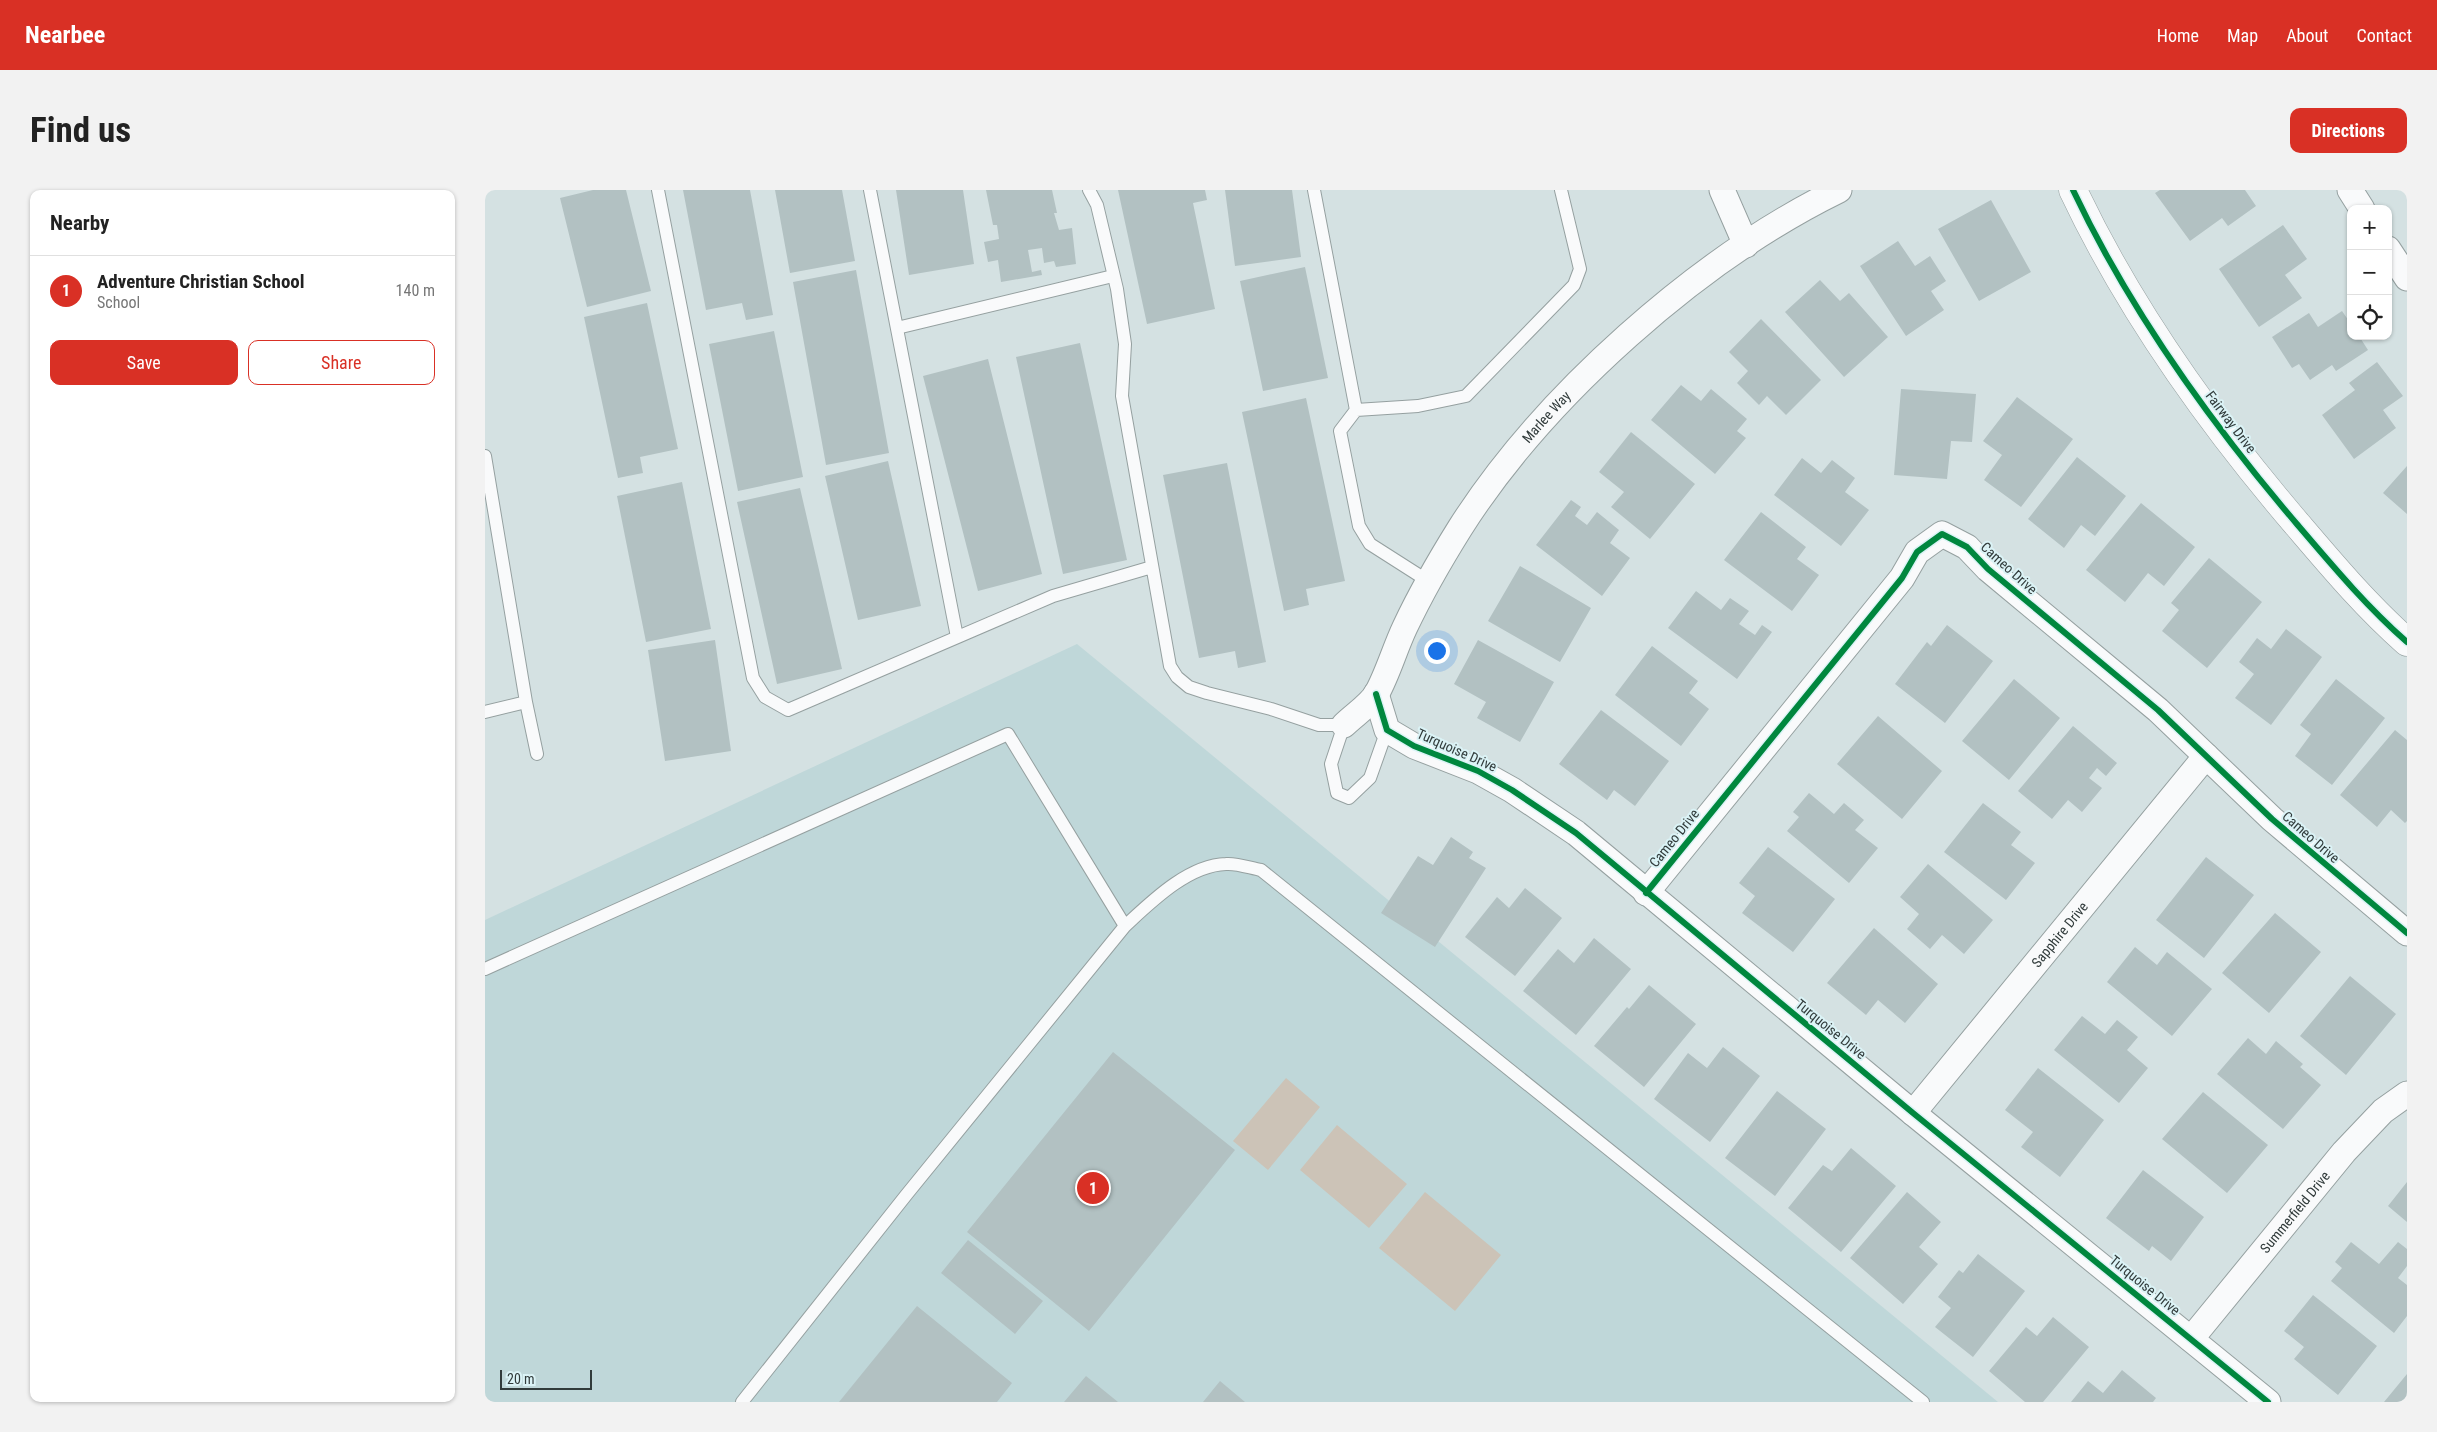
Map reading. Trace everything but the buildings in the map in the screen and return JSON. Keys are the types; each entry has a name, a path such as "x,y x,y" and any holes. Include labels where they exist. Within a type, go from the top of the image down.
{"street":[{"path":"1722,190 1746,245"},
{"name":"Marlee Way","path":"1344,725 1376,694 1405,627 1428,581 1483,495 1566,395 1630,334 1704,275 1812,196 1839,190"},
{"name":"Fairway Drive","path":"2073,190 2089,223 2131,298 2226,439 2330,563 2407,642"},
{"path":"2350,190 2359,205"},
{"path":"2389,250 2407,278"},
{"name":"Cameo Drive","path":"1646,892 1902,578 1917,552 1941,534 1967,547 1988,569 2151,704 2272,819 2407,933"},
{"path":"1376,694 1387,730"},
{"name":"Turquoise Drive","path":"1387,730 1414,746 1478,771 1512,790 1576,833 1913,1113 2268,1402"},
{"name":"Sapphire Drive","path":"1913,1113 2206,756"},
{"name":"Summerfield Drive","path":"2191,1339 2344,1152 2383,1111 2407,1094"}],"lane":[{"path":"658,190 753,678 765,697 788,710 1053,596 1152,567"},
{"path":"870,190 957,637"},
{"path":"1089,190 1097,205 1113,276 1125,344 1122,396 1167,653 1177,677 1189,687 1207,693 1271,709 1319,725 1344,725 1331,764 1337,794 1349,798 1370,778 1387,730"},
{"path":"1314,190 1355,410 1340,431 1359,526 1370,544 1428,581"},
{"path":"1355,410 1417,406 1466,396 1574,285 1580,269 1561,190"},
{"path":"897,328 1113,276"},
{"path":"485,456 489,506 537,754"},
{"path":"485,712 526,702"},
{"path":"485,969 1008,734 1125,926"},
{"path":"742,1402 907,1194 1125,926 1163,891 1196,871 1226,864 1261,870 1923,1402"}],"shaded area":[{"path":"1077,644 1998,1402 485,1402 485,920"},
{"path":"1286,1078 1320,1107 1268,1170 1233,1141"},
{"path":"1337,1125 1407,1184 1369,1228 1300,1170"},
{"path":"1425,1192 1501,1255 1455,1311 1379,1248"}],"cycle path":[{"path":"2073,190 2095,235 2120,279 2173,364 2202,405 2232,445 2322,554 2363,599 2407,642"},
{"path":"1646,893 1902,578 1917,552 1942,534 1967,547 1988,569 2158,710 2272,819 2407,933"},
{"path":"1376,694 1387,730 1414,746 1478,771 1512,790 1576,833 1913,1113 2268,1402"}],"place":[{"name":"Adventure Christian School","path":"1093,1188"}]}
